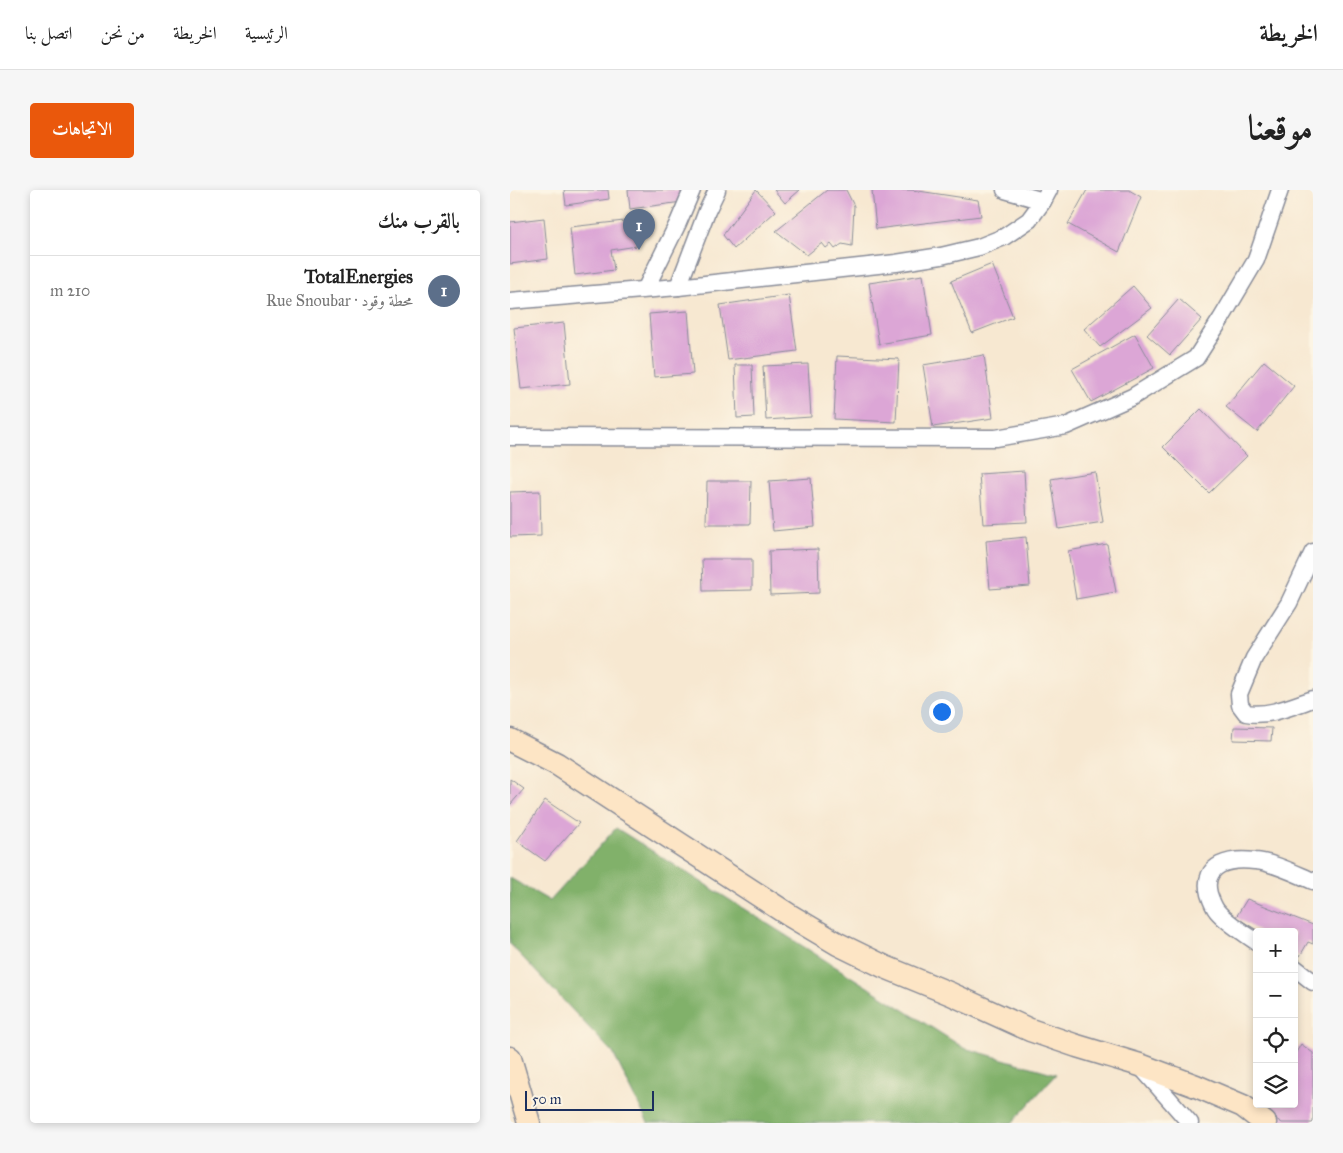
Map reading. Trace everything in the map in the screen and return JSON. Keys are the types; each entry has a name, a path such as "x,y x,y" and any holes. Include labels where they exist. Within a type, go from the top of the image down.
{"street":[{"path":"646,288 678,224 692,190"},
{"path":"678,287 717,190"},
{"path":"510,301 646,288 678,287 896,263 941,256 979,247 1004,237 1029,220 1046,196 1005,190"},
{"path":"510,437 996,438 1066,426 1132,397 1196,358 1256,260 1280,190"},
{"path":"1313,552 1288,603 1254,658 1239,694 1240,705 1246,713 1255,714 1268,713 1313,699"},
{"path":"510,740 557,764 788,915 838,944 885,967 951,994 1030,1030 1140,1065 1243,1106 1265,1123"},
{"path":"1253,939 1218,912 1208,888 1208,879 1213,870 1222,863 1234,860 1257,861 1313,881"},
{"path":"1298,970 1313,982"},
{"path":"510,1058 529,1123"},
{"path":"1140,1065 1190,1123"}],"green space":[{"path":"616,828 964,1048 1056,1074 1012,1123 648,1123 613,1053 510,944 510,878 550,901"}],"building":[{"path":"564,190 608,190 609,199 566,205"},
{"path":"628,190 681,190 682,202 630,209"},
{"path":"756,190 776,211 734,249 723,235"},
{"path":"774,190 800,190 785,203"},
{"path":"827,190 846,190 854,206 852,246 842,244 835,249 831,244 826,248 822,243 807,255 776,231"},
{"path":"872,190 912,190 978,200 981,216 876,229"},
{"path":"1087,190 1129,190 1141,197 1119,252 1068,224"},
{"path":"544,218 548,259 510,264 510,222"},
{"path":"633,220 637,246 611,250 614,270 575,275 570,227"},
{"path":"992,264 1013,317 972,333 951,281"},
{"path":"923,275 932,335 879,344 869,283"},
{"path":"1133,286 1152,308 1100,347 1084,329"},
{"path":"789,295 797,351 728,360 720,305"},
{"path":"1179,299 1202,319 1170,355 1147,335"},
{"path":"688,311 693,374 654,377 649,314"},
{"path":"564,323 570,384 521,389 514,328"},
{"path":"1135,334 1154,368 1091,402 1072,369"},
{"path":"984,355 993,418 933,427 923,365"},
{"path":"837,356 899,359 896,422 834,419"},
{"path":"1264,361 1294,386 1257,432 1226,407"},
{"path":"808,364 811,417 766,420 763,366"},
{"path":"735,365 752,365 754,417 737,418"},
{"path":"1201,409 1247,456 1209,493 1163,447"},
{"path":"1024,471 1027,522 983,524 979,474"},
{"path":"1095,472 1103,522 1059,529 1051,479"},
{"path":"811,478 815,527 773,531 769,481"},
{"path":"707,481 751,481 750,524 706,524"},
{"path":"540,491 541,536 510,537 510,492"},
{"path":"1026,537 1030,586 990,589 986,541"},
{"path":"1107,544 1116,592 1076,599 1068,551"},
{"path":"818,549 819,593 770,595 769,551"},
{"path":"702,559 752,559 752,590 703,591"},
{"path":"1234,727 1272,728 1271,741 1233,740"},
{"path":"510,779 524,789 510,805"},
{"path":"545,800 579,823 545,861 517,841"},
{"path":"1247,899 1313,925 1313,944 1308,942 1300,956 1298,955 1298,928 1254,928 1236,917"},
{"path":"1301,1044 1313,1053 1313,1123 1282,1123 1264,1111 1265,1108 1298,1108 1298,1049"}],"place":[{"name":"TotalEnergies","path":"639,250"}]}
